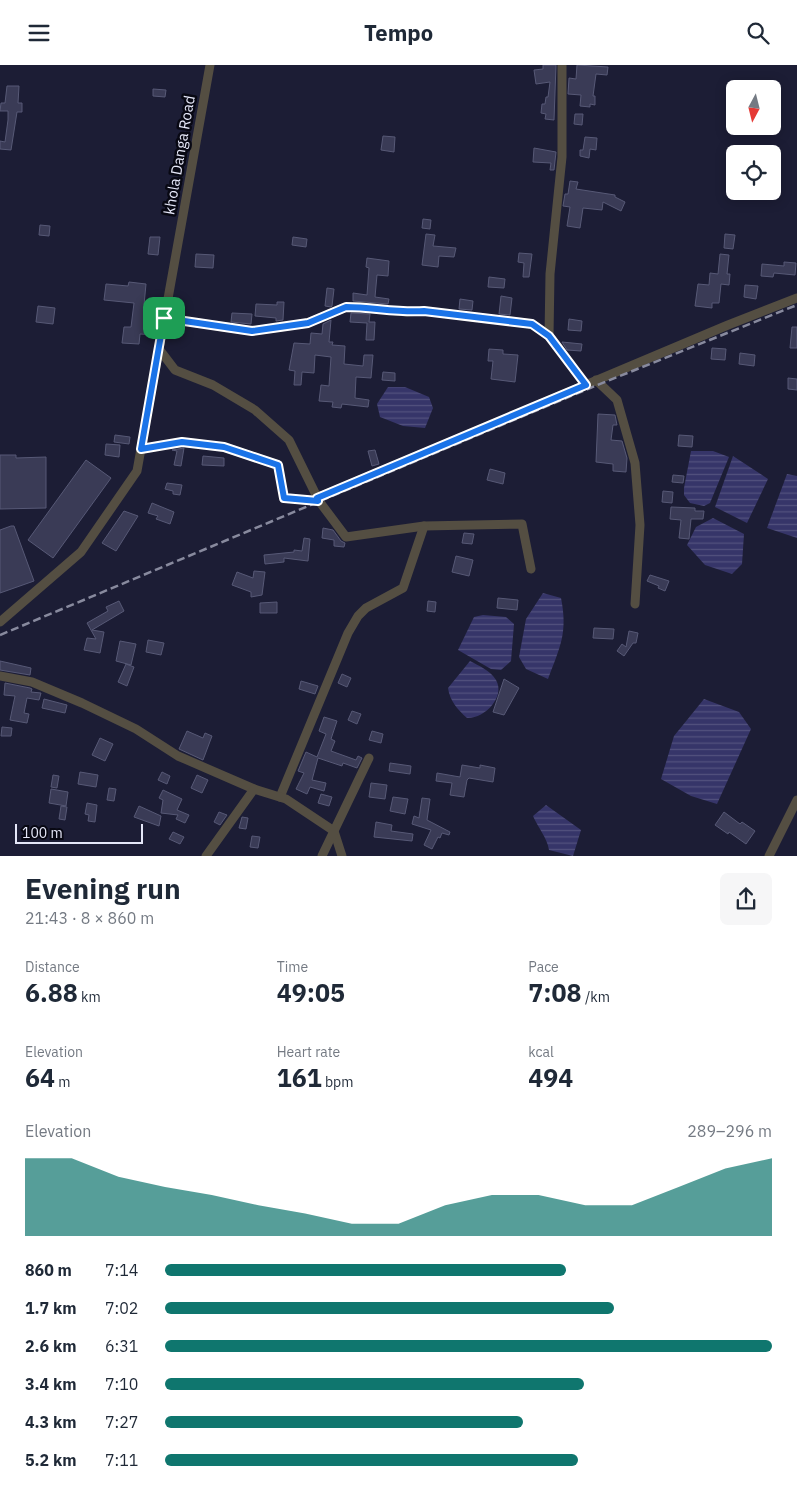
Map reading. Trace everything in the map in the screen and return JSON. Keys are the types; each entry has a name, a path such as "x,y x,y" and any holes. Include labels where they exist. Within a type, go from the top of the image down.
{"street":[{"name":"khola Danga Road","path":"0,622 81,552 137,471 210,65"},
{"path":"549,336 550,274 562,157 562,65"},
{"path":"141,449 182,442 224,447 278,465 284,498 318,499 596,380 797,298"},
{"path":"164,318 252,331 308,323 346,307 363,307 406,312 424,311 532,324 549,336 586,385"},
{"path":"159,349 175,370 213,385 255,410 289,440 318,499 346,537 424,526 522,524 531,569"},
{"path":"596,380 617,400 635,463 640,525 635,604"},
{"path":"280,797 353,624 366,608 403,588 424,526"},
{"path":"0,676 32,682 82,703 136,729 178,756 254,789 286,799 334,831 342,856"},
{"path":"322,856 369,758"},
{"path":"206,856 254,789"},
{"path":"769,856 797,800"}],"shaded area":[{"path":"388,387 405,387 429,397 433,408 425,428 403,426 380,417 377,404"},
{"path":"691,451 713,451 729,457 710,503 704,506 690,503 684,495"},
{"path":"733,456 768,479 747,523 715,507"},
{"path":"787,474 797,476 797,538 767,528"},
{"path":"713,518 744,534 742,564 732,574 705,565 687,545 696,527"},
{"path":"543,593 561,598 564,621 562,640 548,679 526,669 519,657 526,619"},
{"path":"483,615 506,617 514,624 511,661 501,670 491,669 458,650 474,617"},
{"path":"470,661 494,677 498,693 492,706 486,711 480,715 467,718 454,705 448,688"},
{"path":"704,699 739,712 751,729 717,804 691,796 661,779 674,736"},
{"path":"546,805 581,830 573,856 549,850 533,816"}],"building":[{"path":"543,65 556,65 554,120 545,119 546,114 541,113 542,104 545,104 546,97 548,97 550,82 536,84 534,70 543,69"},
{"path":"577,65 608,67 607,75 596,74 593,96 595,96 595,105 590,104 590,107 580,106 581,95 568,94 569,78 576,79"},
{"path":"7,86 19,86 18,103 22,103 22,112 17,112 11,150 0,149 0,141 5,142 8,120 8,111 0,111 1,103 5,103"},
{"path":"153,89 166,90 165,97 153,96"},
{"path":"575,114 583,114 582,125 574,124"},
{"path":"383,136 395,137 394,152 381,150"},
{"path":"585,137 597,138 596,150 590,149 589,158 580,156 580,150 583,150"},
{"path":"534,148 556,152 554,170 550,170 551,163 533,162"},
{"path":"570,181 578,182 576,189 615,195 615,197 625,202 621,211 603,202 602,210 583,208 580,228 567,226 570,207 563,206 565,194 568,194"},
{"path":"423,219 431,220 430,229 422,228"},
{"path":"40,225 50,226 49,236 39,235"},
{"path":"426,234 435,235 433,246 456,248 454,257 439,256 438,267 422,265"},
{"path":"725,234 735,235 733,249 724,248"},
{"path":"150,237 160,237 158,255 148,254"},
{"path":"293,237 307,239 306,247 292,245"},
{"path":"519,253 532,254 529,277 523,277 524,263 518,262"},
{"path":"196,254 214,255 213,268 195,267"},
{"path":"720,254 729,255 727,274 730,274 729,285 721,284 719,303 712,303 712,308 695,306 698,284 709,285 710,273 718,274"},
{"path":"367,258 389,261 388,276 377,275 375,297 389,299 388,304 353,301 353,293 367,295 369,268 366,267"},
{"path":"784,262 796,263 795,275 774,273 773,277 761,276 762,264 784,266"},
{"path":"489,277 505,279 504,288 488,287"},
{"path":"129,282 146,284 144,305 151,306 149,317 158,318 155,335 140,334 139,344 122,343 124,327 131,327 134,303 104,300 106,284 128,286"},
{"path":"745,285 758,286 756,299 744,297"},
{"path":"327,288 334,289 331,307 325,306"},
{"path":"501,296 512,298 510,315 499,314"},
{"path":"460,299 473,301 472,310 459,309"},
{"path":"277,302 284,302 283,320 276,321 276,318 255,316 256,304 277,305"},
{"path":"38,306 55,308 53,324 36,322"},
{"path":"232,313 252,314 251,324 231,322"},
{"path":"351,313 370,314 369,322 375,322 374,340 366,340 367,323 350,322"},
{"path":"569,319 582,321 581,331 568,330"},
{"path":"331,320 329,342 333,342 332,345 345,346 344,364 363,366 364,355 373,355 371,378 356,377 355,398 369,400 368,407 342,404 341,408 332,407 333,402 319,401 321,385 329,386 331,357 315,355 314,373 302,372 301,385 294,385 295,371 289,370 294,343 310,344 311,333 322,334 323,324"},
{"path":"792,327 797,327 797,348 790,348"},
{"path":"562,342 582,344 581,351 567,350"},
{"path":"712,348 726,349 725,360 711,359"},
{"path":"489,349 503,350 503,354 518,355 515,382 491,379 493,361 488,361"},
{"path":"740,353 755,355 754,366 739,364"},
{"path":"383,372 395,373 395,381 382,380"},
{"path":"788,378 797,379 797,390 788,389"},
{"path":"598,414 615,415 617,425 613,425 611,440 622,441 627,458 626,472 613,471 613,464 596,462"},
{"path":"115,435 130,437 129,444 114,442"},
{"path":"679,435 693,436 692,447 678,446"},
{"path":"106,444 120,445 119,457 105,455"},
{"path":"184,448 181,466 174,465 177,451 172,450"},
{"path":"375,450 379,464 372,466 368,451"},
{"path":"0,455 16,455 16,458 46,457 46,508 0,509"},
{"path":"203,456 224,458 224,466 202,465"},
{"path":"86,460 111,478 53,558 28,540"},
{"path":"490,469 505,473 503,484 487,480"},
{"path":"673,475 684,476 683,483 672,482"},
{"path":"167,483 182,485 180,495 173,494 173,491 165,489"},
{"path":"663,491 673,492 672,503 662,502"},
{"path":"152,503 174,512 170,524 156,519 158,516 148,513"},
{"path":"671,507 695,508 695,511 704,511 703,519 691,519 689,539 679,538 681,520 670,519"},
{"path":"124,511 138,516 116,551 102,543"},
{"path":"14,526 34,581 0,593 0,530"},
{"path":"323,528 333,530 341,541 345,543 344,547 334,546 334,540 322,538"},
{"path":"464,533 474,534 472,544 462,543"},
{"path":"304,538 310,539 308,561 284,558 284,562 265,564 264,555 294,552 294,550 302,551"},
{"path":"456,556 473,560 469,576 452,572"},
{"path":"254,571 265,572 262,595 251,597 251,592 232,585 237,572 253,578"},
{"path":"650,575 669,581 665,591 647,581"},
{"path":"498,598 518,600 517,610 497,608"},
{"path":"119,601 124,611 92,630 104,632 100,653 84,650 87,638 96,639 87,623 108,611 106,607"},
{"path":"428,601 436,602 435,612 427,611"},
{"path":"277,602 277,613 260,613 260,603"},
{"path":"594,628 614,629 613,639 593,638"},
{"path":"629,631 638,633 636,643 633,643 624,656 617,651 622,644 626,647"},
{"path":"148,640 164,643 161,655 146,652"},
{"path":"120,641 136,644 131,665 116,661"},
{"path":"0,661 31,668 30,675 0,670"},
{"path":"126,664 134,667 127,686 118,682"},
{"path":"342,674 351,678 347,687 338,683"},
{"path":"504,679 519,688 504,715 493,712"},
{"path":"301,681 318,686 315,694 299,689"},
{"path":"5,683 30,688 32,689 31,692 41,693 39,700 27,698 24,713 29,714 27,723 10,720 15,696 4,695"},
{"path":"44,699 67,705 65,713 42,708"},
{"path":"352,711 361,714 357,724 348,720"},
{"path":"324,717 337,721 331,739 335,741 331,751 356,760 358,756 362,758 357,768 343,763 342,766 318,758 312,780 326,783 324,791 310,787 307,794 296,789 304,773 298,771 306,752 317,757 326,734 319,731"},
{"path":"2,727 12,728 11,736 1,736"},
{"path":"187,731 203,738 205,733 212,736 203,760 179,749"},
{"path":"372,731 383,734 381,743 369,740"},
{"path":"100,738 113,744 105,761 92,755"},
{"path":"390,763 411,766 410,774 389,771"},
{"path":"462,765 480,768 480,765 495,768 493,782 469,778 464,797 450,795 452,783 436,781 437,773 460,777"},
{"path":"80,772 98,775 96,787 78,784"},
{"path":"162,772 170,776 167,784 158,780"},
{"path":"53,775 59,776 57,788 51,787"},
{"path":"197,775 208,780 202,793 191,788"},
{"path":"371,783 387,785 385,799 369,797"},
{"path":"109,788 116,789 114,801 107,800"},
{"path":"51,789 68,792 66,806 49,803"},
{"path":"163,790 182,799 177,810 189,815 185,823 176,819 178,815 161,813 163,800 159,798"},
{"path":"321,794 332,797 329,806 318,803"},
{"path":"393,797 408,799 405,814 390,811"},
{"path":"422,798 430,799 427,820 450,832 449,835 442,833 432,849 424,845 431,830 412,824 414,816 419,818"},
{"path":"87,803 97,805 95,822 88,821 89,815 85,814"},
{"path":"61,806 67,807 65,820 59,819"},
{"path":"139,806 161,816 159,826 134,817"},
{"path":"219,812 227,815 220,825 214,822"},
{"path":"724,812 740,824 742,822 755,831 746,844 715,825"},
{"path":"242,817 248,818 246,829 239,828"},
{"path":"376,822 392,825 391,831 413,834 412,841 374,837"},
{"path":"173,832 184,837 180,844 169,839"},
{"path":"252,836 260,837 258,848 250,847"}],"railway":[{"path":"0,635 595,386 797,305"}],"route":[{"path":"346,307 363,307 406,312 424,311 532,324 549,336 586,385 317,498 318,501 284,498 278,465 224,447 182,442 141,449 164,318 252,331 308,323 346,307"}]}
